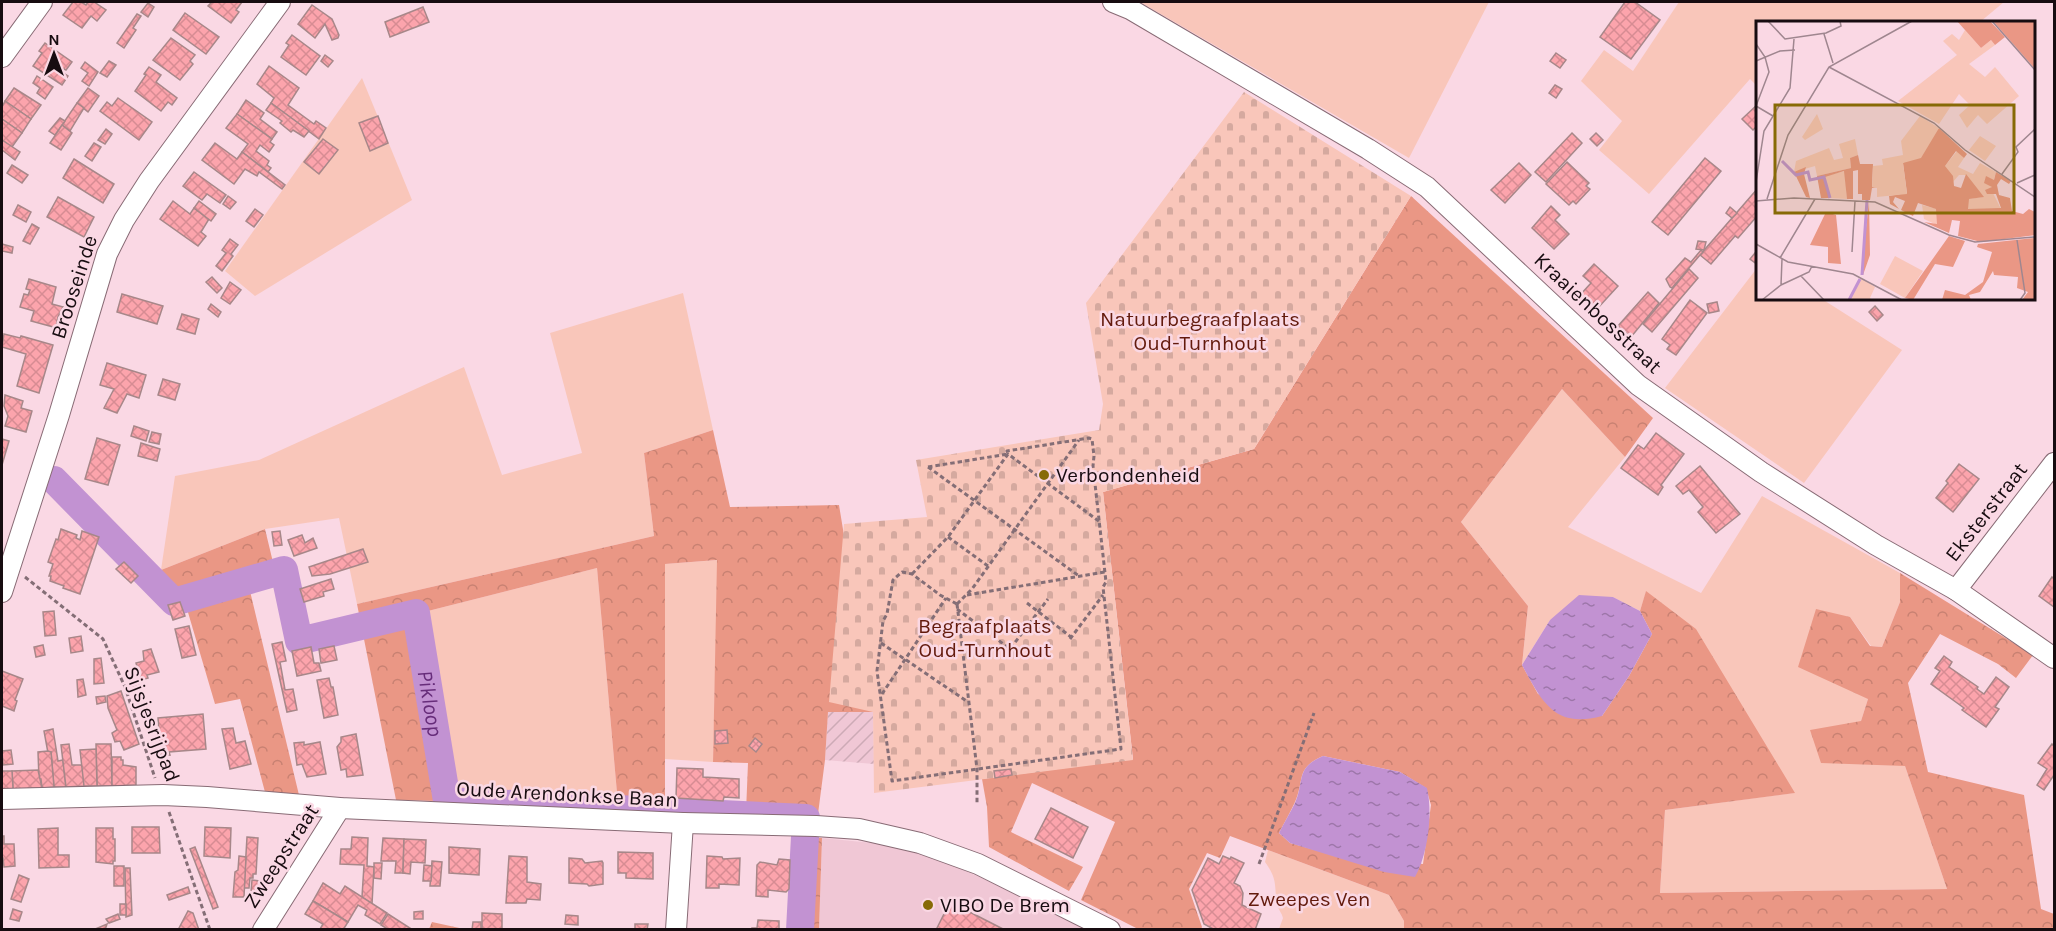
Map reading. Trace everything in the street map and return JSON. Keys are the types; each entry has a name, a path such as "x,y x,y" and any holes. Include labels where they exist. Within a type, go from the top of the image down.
{"street":[{"path":"2,57 42,2"},
{"name":"Brooseinde","path":"2,592 107,254 124,220 149,181 280,2"},
{"name":"Kraaienbosstraat","path":"1113,2 1130,9 1427,187 1638,385 1761,472 1876,545 1956,590 2055,658"},
{"name":"Eksterstraat","path":"1956,590 2055,463"},
{"name":"Oude Arendonkse Baan","path":"2,799 207,796 340,808 859,829 920,843 978,864 1110,930"},
{"name":"Zweepstraat","path":"262,930 340,808"},
{"path":"676,930 683,823"}],"path":[{"path":"912,574 948,537 1008,454 1007,451 1092,439 1106,582 1103,587 1121,749 892,781 877,671 883,621 887,614 893,580 902,572 912,574 957,606 1010,649 1048,599"},
{"path":"977,803 977,769 957,606 1079,440"},
{"path":"1079,576 928,467 1008,454 1100,522"},
{"path":"948,537 988,566"},
{"name":"Sijsjesrijpad","path":"11,567 102,639 125,687 210,930"},
{"path":"965,596 1105,572"},
{"path":"1027,603 1071,638 1104,594"},
{"path":"882,695 946,598"},
{"path":"881,643 968,702"},
{"path":"1259,864 1314,713"}],"shaded area":[{"path":"828,711 873,712 874,764 825,760"},
{"name":"VIBO De Brem","path":"822,838 882,844 918,852 988,881 1085,929 819,930"}],"green space":[{"path":"1140,2 1489,2 1409,158"},
{"path":"1679,2 2004,2 1981,21 1756,21 1756,85 1750,79 1649,194 1599,150 1622,121 1581,81 1604,50 1633,71"},
{"path":"362,78 412,200 255,296 225,271"},
{"path":"1244,92 1411,196 1254,449 1103,492 1133,760 874,793 873,712 829,702 844,524 927,517 916,460 1099,430 1103,404 1086,303"},
{"path":"1411,196 1653,418 1625,457 1562,389 1461,522 1528,606 1522,665 1538,694 1602,716 1629,676 1652,634 1640,611 1646,591 1696,629 1795,793 1665,810 1660,893 1947,889 1905,766 1821,763 1810,730 1861,721 1868,699 1798,667 1816,609 1850,617 1870,646 1882,647 1900,602 1900,573 2033,655 2016,678 1998,664 1940,634 1908,683 1928,772 2024,795 2041,909 2054,914 2054,929 1404,929 1404,921 1389,895 1230,836 1220,858 1207,853 1189,889 1201,929 1138,929 1081,900 1115,822 1032,783 1011,832 1083,867 1069,891 989,847 987,807 982,779 1133,759 1103,492 1254,449","holes":["1323,756 1400,772 1426,788 1431,805 1423,864 1326,853 1290,843 1279,833 1295,802 1304,770"]},
{"path":"1756,269 1756,300 1824,300 1902,350 1804,483 1665,388"},
{"path":"683,293 713,430 644,453 654,536 357,604 339,518 265,529 161,570 175,476 259,460 464,367 502,475 582,453 550,333"},
{"path":"1562,389 1625,457 1568,527 1701,593 1762,496 1900,573 1900,602 1882,647 1871,646 1850,617 1868,699 1861,721 1905,766 1947,889 1660,893 1665,810 1794,793 1646,592 1640,611 1613,597 1550,620 1522,665 1528,606 1461,522"},
{"path":"713,430 730,507 839,505 873,712 828,712 818,814 746,812 748,763 713,762 717,560 665,564 665,806 618,804 597,568 424,612 458,795 437,801 396,800 357,604 654,536 644,453"},
{"path":"265,529 277,579 249,587 299,795 265,792 240,699 215,704 182,592 167,590 161,570"},
{"path":"718,560 713,762 665,759 665,564"},
{"path":"597,568 618,804 459,795 424,612"},
{"path":"805,837 822,838 819,929 800,929"},
{"name":"Zweepes Ven","path":"1268,850 1389,895 1404,921 1404,929 1279,929 1283,918 1277,905 1274,878 1265,862"},
{"path":"432,922 464,929 429,929"}],"water":[{"path":"1579,595 1613,597 1640,611 1652,634 1629,676 1602,716 1572,719 1561,715 1544,701 1522,665 1550,620"},
{"path":"1323,756 1400,772 1427,788 1428,834 1423,857 1415,877 1384,872 1290,843 1279,833 1295,803 1304,770"}],"building":[{"path":"73,2 86,5 88,2 94,2 106,10 97,21 91,16 82,28 63,15"},
{"path":"212,2 242,2 236,10 239,12 231,23 208,6"},
{"path":"1625,2 1635,2 1660,20 1631,59 1600,37"},
{"path":"148,3 154,7 148,17 141,12"},
{"path":"312,5 332,19 339,35 338,38 332,40 325,24 315,38 298,24"},
{"path":"423,7 429,22 390,37 385,22"},
{"path":"185,13 219,37 206,54 173,30"},
{"path":"137,14 141,16 133,28 136,30 124,48 117,43"},
{"path":"292,35 320,56 306,75 281,57"},
{"path":"171,38 195,55 190,61 193,64 180,80 153,60"},
{"path":"45,43 72,62 62,72 68,76 62,85 33,66 42,53 39,51"},
{"path":"1556,53 1566,60 1560,68 1550,61"},
{"path":"325,55 333,61 328,67 321,61"},
{"path":"109,61 116,65 107,77 100,73"},
{"path":"85,62 98,72 89,86 82,81 88,73 81,68"},
{"path":"269,66 299,88 288,105 314,124 316,121 326,128 319,139 271,103 274,98 257,84"},
{"path":"149,67 161,75 156,82 177,98 172,105 168,102 161,111 135,91"},
{"path":"37,76 53,87 45,99 37,93 40,88 33,83"},
{"path":"1555,85 1562,89 1556,98 1549,93"},
{"path":"14,88 41,105 31,119 5,101"},
{"path":"88,88 99,96 88,112 77,103"},
{"path":"118,98 152,122 139,140 100,111 107,102 112,106"},
{"path":"246,100 264,113 260,119 277,132 272,139 237,114"},
{"path":"5,101 31,119 22,133 2,119 2,107"},
{"path":"77,103 84,108 70,131 62,125"},
{"path":"271,103 309,131 304,137 293,130 291,132 280,123 282,121 266,110"},
{"path":"1756,106 1756,127 1753,130 1742,119"},
{"path":"237,114 272,139 270,142 274,145 269,152 260,145 256,151 269,161 267,165 271,168 268,172 242,152 248,144 226,128"},
{"path":"378,116 388,143 370,151 359,123"},
{"path":"60,118 65,121 55,135 49,131"},
{"path":"2,119 22,133 12,147 2,140"},
{"path":"62,125 72,133 61,150 50,143"},
{"path":"106,129 112,134 105,144 98,140"},
{"path":"1572,133 1582,143 1546,182 1535,172"},
{"path":"1596,133 1603,140 1597,146 1590,139"},
{"path":"323,139 338,150 319,174 304,162"},
{"path":"2,140 20,152 15,160 2,150"},
{"path":"94,143 101,147 92,161 85,156"},
{"path":"215,143 237,159 242,152 285,185 282,189 259,172 257,176 245,169 234,184 202,160"},
{"path":"1705,158 1721,171 1668,235 1652,222"},
{"path":"74,159 114,184 103,203 63,178"},
{"path":"1567,162 1589,183 1586,186 1590,189 1576,204 1573,201 1569,205 1546,184"},
{"path":"1519,163 1531,175 1505,203 1491,190"},
{"path":"12,165 28,175 22,183 7,173"},
{"path":"194,172 226,195 220,203 207,194 202,200 183,186"},
{"path":"1756,190 1756,217 1738,238 1735,236 1711,264 1700,255"},
{"path":"228,196 236,202 230,209 223,204"},
{"path":"58,197 94,217 84,237 47,217"},
{"path":"173,201 190,214 194,208 209,219 201,232 206,236 198,246 160,219"},
{"path":"199,201 216,214 211,221 194,208"},
{"path":"18,205 31,212 26,222 13,215"},
{"path":"1551,206 1560,215 1555,220 1569,234 1554,249 1532,228"},
{"path":"1730,207 1737,213 1732,218 1726,213"},
{"path":"255,209 263,215 254,227 246,221"},
{"path":"32,224 39,228 30,244 23,241"},
{"path":"230,239 238,245 222,271 216,266 226,253 222,250"},
{"path":"1698,241 1706,242 1704,250 1696,249"},
{"path":"2,244 13,247 12,253 2,251"},
{"path":"1701,250 1703,252 1672,288 1670,287 1666,279 1685,258 1691,262"},
{"path":"1755,253 1756,254 1756,264 1750,259"},
{"path":"1594,264 1618,286 1597,309 1581,294 1591,283 1583,276"},
{"path":"1689,269 1698,278 1652,332 1643,324"},
{"path":"212,277 222,288 217,293 206,282"},
{"path":"29,279 56,287 52,304 63,307 58,317 57,328 31,321 34,311 20,307 24,294 28,295 30,290 26,289"},
{"path":"230,282 241,290 230,304 221,298"},
{"path":"1648,292 1659,303 1631,337 1618,326"},
{"path":"122,294 163,306 157,324 117,312"},
{"path":"1690,300 1707,313 1676,355 1667,349 1670,345 1662,339"},
{"path":"1717,302 1719,311 1709,313 1707,304"},
{"path":"211,304 221,312 218,317 208,309"},
{"path":"1875,306 1883,315 1877,321 1869,312"},
{"path":"182,314 199,319 195,334 177,329"},
{"path":"4,334 53,345 39,393 17,386 26,354 2,347"},
{"path":"107,363 146,375 139,398 127,394 117,413 104,408 114,389 100,385"},
{"path":"163,379 180,384 175,400 158,395"},
{"path":"5,395 23,401 21,408 32,411 26,432 5,426 8,416 4,406"},
{"path":"134,426 149,431 146,441 131,436"},
{"path":"152,432 161,434 159,444 149,442"},
{"path":"1656,433 1684,454 1661,485 1663,487 1658,495 1621,468 1638,445 1644,449"},
{"path":"97,438 120,445 108,485 85,479"},
{"path":"2,439 9,441 2,465"},
{"path":"141,443 160,449 157,461 138,456"},
{"path":"1959,464 1979,479 1953,512 1936,498"},
{"path":"1700,466 1740,514 1716,533 1698,512 1703,507 1689,490 1683,494 1676,486"},
{"path":"61,529 77,535 76,538 80,540 82,531 99,537 80,594 50,581 51,576 49,576 53,564 48,562"},
{"path":"280,531 282,545 274,546 272,532"},
{"path":"302,535 305,543 313,538 317,548 294,556 288,540"},
{"path":"363,549 368,562 330,574 312,576 309,567"},
{"path":"124,562 138,576 131,583 116,569"},
{"path":"2052,577 2054,579 2054,607 2039,596"},
{"path":"331,579 334,589 323,592 324,596 304,602 300,589"},
{"path":"180,602 185,616 173,620 168,605"},
{"path":"54,611 56,635 45,636 43,612"},
{"path":"189,626 196,655 182,658 175,629"},
{"path":"81,636 83,651 71,653 69,638"},
{"path":"282,642 286,661 280,662 285,690 293,689 297,710 287,712 272,644"},
{"path":"43,645 45,655 36,657 34,647"},
{"path":"334,646 337,660 321,663 319,649"},
{"path":"311,647 314,663 319,663 321,671 297,676 292,651"},
{"path":"151,649 159,672 147,675 148,678 141,680 136,663 144,661 143,651"},
{"path":"1944,656 1952,662 1949,667 1978,687 1977,689 1984,694 1996,677 2009,687 1995,707 1999,709 1986,727 1931,684 1940,671 1935,668"},
{"path":"101,658 104,683 94,684 94,659"},
{"path":"2,671 23,679 15,700 17,701 14,711 2,706"},
{"path":"329,678 338,715 324,718 317,680"},
{"path":"83,679 86,695 78,697 77,680"},
{"path":"140,685 144,699 137,701 133,687"},
{"path":"121,691 139,744 124,750 120,741 115,742 112,733 117,730 108,708 107,696"},
{"path":"105,696 106,702 97,704 96,697"},
{"path":"203,714 206,749 169,752 170,755 161,756 158,718"},
{"path":"233,728 236,743 245,741 251,764 230,769 222,729"},
{"path":"53,729 58,761 63,760 66,787 54,787 51,752 48,753 44,731"},
{"path":"727,730 728,743 715,744 715,731"},
{"path":"356,734 363,775 347,777 346,769 341,770 337,747 341,742 341,737"},
{"path":"755,738 762,744 756,752 749,746"},
{"path":"304,742 304,745 320,742 326,774 307,777 302,764 297,765 294,743"},
{"path":"69,744 72,765 83,765 84,786 66,787 61,745"},
{"path":"96,744 111,744 112,786 97,786"},
{"path":"2052,744 2054,746 2054,775 2044,790 2037,785 2047,769 2038,763"},
{"path":"96,749 97,786 84,786 80,750"},
{"path":"11,750 13,764 3,765 2,751"},
{"path":"38,752 51,752 54,787 42,788 41,779 39,779"},
{"path":"112,757 121,757 123,765 136,767 136,785 112,786"},
{"path":"677,768 703,769 703,777 739,779 739,798 724,797 723,801 676,798"},
{"path":"1011,769 1012,775 995,778 994,771"},
{"path":"38,770 42,788 13,789 12,771"},
{"path":"2,771 12,771 13,789 2,789"},
{"path":"1051,808 1088,827 1073,858 1035,839"},
{"path":"132,827 159,827 160,853 132,853"},
{"path":"205,827 231,828 230,858 204,856"},
{"path":"58,828 58,855 69,855 69,867 39,868 38,829"},
{"path":"96,828 113,828 115,861 113,864 96,862"},
{"path":"2,836 4,836 4,844 14,844 15,866 4,867"},
{"path":"247,837 258,838 256,874 250,878 249,888 244,888"},
{"path":"352,837 368,838 367,866 374,867 372,904 362,897 364,865 340,864 341,849 351,849"},
{"path":"383,838 404,839 403,873 395,873 396,861 381,861"},
{"path":"404,839 426,840 425,863 411,862 410,874 403,873"},
{"path":"195,847 218,907 213,909 190,849"},
{"path":"449,847 480,849 479,875 449,873"},
{"path":"618,852 653,853 653,879 626,878 626,873 618,873"},
{"path":"239,856 246,857 244,897 233,897 235,872 238,870"},
{"path":"509,856 527,857 527,882 541,884 540,900 527,899 526,903 506,903"},
{"path":"707,856 723,859 740,858 739,885 719,884 719,888 706,888"},
{"path":"1223,856 1244,863 1234,883 1240,886 1243,893 1242,905 1261,914 1255,930 1215,930 1204,924 1192,890 1208,858 1219,864"},
{"path":"569,858 582,859 585,863 602,861 603,884 589,886 569,883"},
{"path":"779,859 790,860 789,889 786,892 768,890 768,897 756,896 757,865 760,862 777,865"},
{"path":"432,861 442,862 440,886 430,886"},
{"path":"374,863 382,863 381,879 374,878"},
{"path":"424,865 432,866 431,881 423,881"},
{"path":"114,866 124,866 124,886 114,886"},
{"path":"125,868 130,868 132,915 126,917"},
{"path":"19,875 29,879 21,902 11,899"},
{"path":"252,880 268,882 264,897 256,896 256,892 251,892"},
{"path":"323,883 340,894 345,886 387,913 380,924 365,915 367,910 358,905 348,922 313,901"},
{"path":"188,887 190,893 169,900 167,895"},
{"path":"313,901 348,922 343,930 320,929 323,924 305,914"},
{"path":"950,902 1005,930 936,930"},
{"path":"120,904 126,904 126,915 120,915"},
{"path":"13,909 22,912 19,921 10,919"},
{"path":"188,911 193,913 199,930 178,930"},
{"path":"423,911 423,919 414,919 414,912"},
{"path":"482,913 502,914 502,930 482,930"},
{"path":"118,914 120,919 109,923 106,919"},
{"path":"388,914 413,930 389,930 381,925"},
{"path":"566,915 578,916 578,925 565,924"},
{"path":"758,920 779,921 779,929 782,930 752,930 752,928 757,928"},
{"path":"473,922 481,922 481,930 472,930"},
{"path":"107,924 105,930 93,930"},
{"path":"635,924 648,924 647,930 635,930"}],"waterway":[{"name":"Pikloop","path":"54,480 174,602 284,570 299,641 416,613 447,801 806,818 800,930"}],"place":[{"name":"Verbondenheid","path":"1044,475"},
{"name":"VIBO De Brem","path":"928,905"}],"park label":[{"name":"Natuurbegraafplaats Oud-Turnhout","path":"1200,331"},
{"name":"Begraafplaats Oud-Turnhout","path":"985,638"}]}
